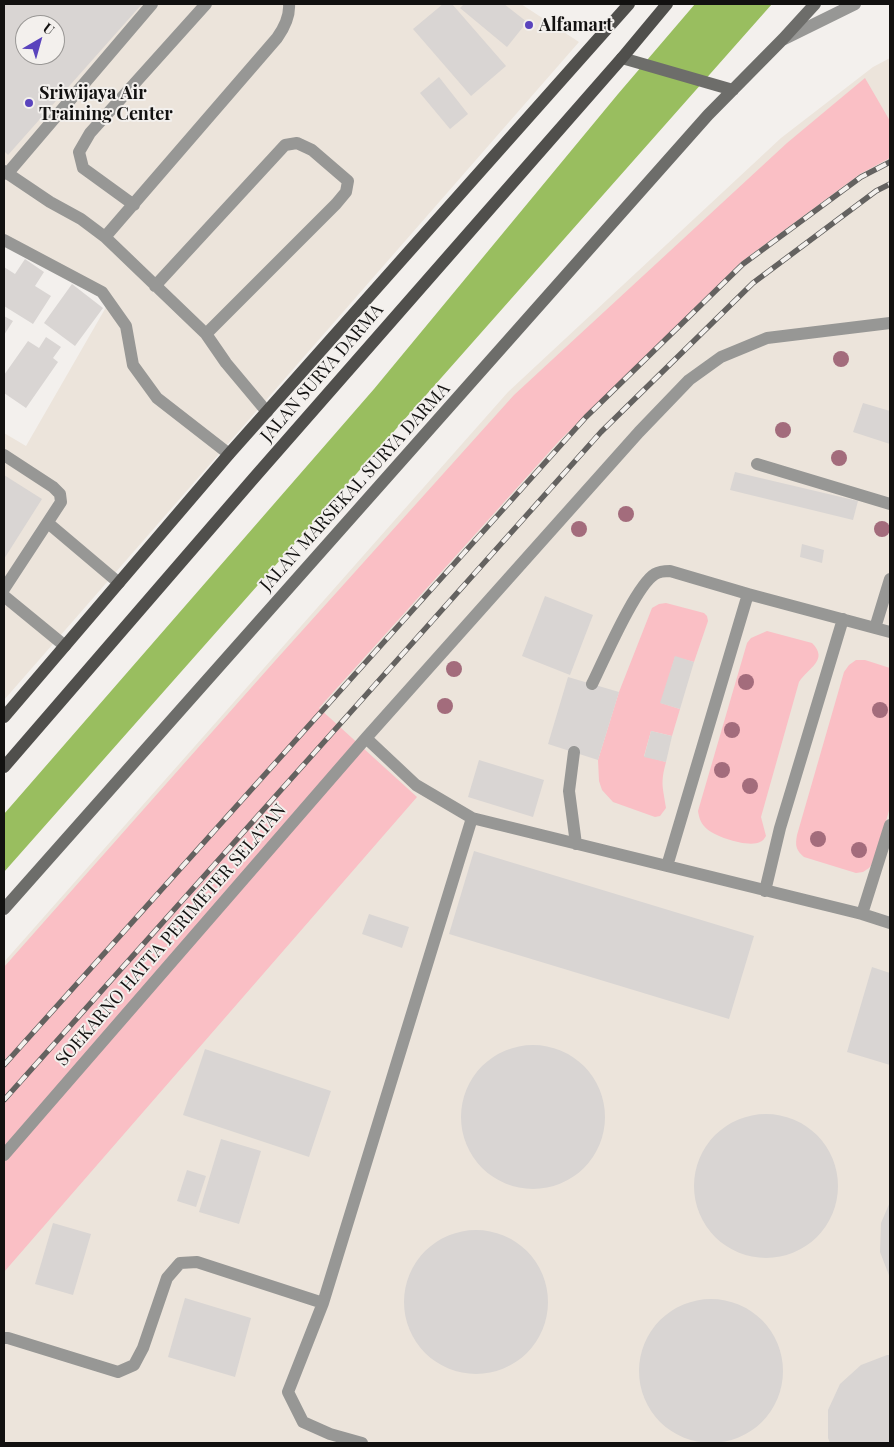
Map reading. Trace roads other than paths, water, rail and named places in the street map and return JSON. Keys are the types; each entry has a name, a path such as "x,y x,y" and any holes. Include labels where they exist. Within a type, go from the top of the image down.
{"main road":[{"name":"JALAN SURYA DARMA","path":"4,717 230,454 630,4"},
{"name":"JALAN SURYA DARMA","path":"4,767 253,478 622,58 667,4"}],"street":[{"path":"152,4 5,172 50,202 81,219 106,237 206,334 267,412"},
{"path":"134,204 83,168 79,152 90,133 206,4"},
{"path":"106,237 277,38 284,28 290,11 289,4"},
{"path":"622,58 733,90 815,4"},
{"path":"783,39 855,4"},
{"name":"JALAN MARSEKAL SURYA DARMA","path":"4,909 708,115 733,90"},
{"path":"156,286 285,145 297,143 312,150 348,181 346,192 336,204 206,334"},
{"path":"4,240 102,292 126,326 133,365 157,398 230,454"},
{"name":"SOEKARNO HATTA PERIMETER SELATAN","path":"4,1155 366,738 639,432 689,380 721,357 766,338 890,323"},
{"path":"4,456 53,487 60,494 61,502 4,589"},
{"path":"757,464 890,504"},
{"path":"48,523 119,582"},
{"path":"592,684 643,585 655,574 663,571 670,571 890,632"},
{"path":"875,628 890,579"},
{"path":"667,866 748,594"},
{"path":"4,596 65,646"},
{"path":"764,891 783,819 843,619"},
{"path":"366,738 416,785 472,818 862,914 890,923"},
{"path":"574,752 569,791 576,844"},
{"path":"362,1443 330,1434 304,1422 288,1392 323,1303 472,818"},
{"path":"862,914 890,826"},
{"path":"4,1338 118,1372 134,1365 143,1348 166,1278 180,1263 197,1262 323,1303"}],"railway":[{"path":"4,1065 586,417 743,264 861,177 890,162"},
{"path":"4,1100 601,432 753,283 876,191 890,184"}],"place":[{"name":"Alfamart","path":"529,25"},
{"name":"Sriwijaya Air Training Center","path":"29,103"}]}
